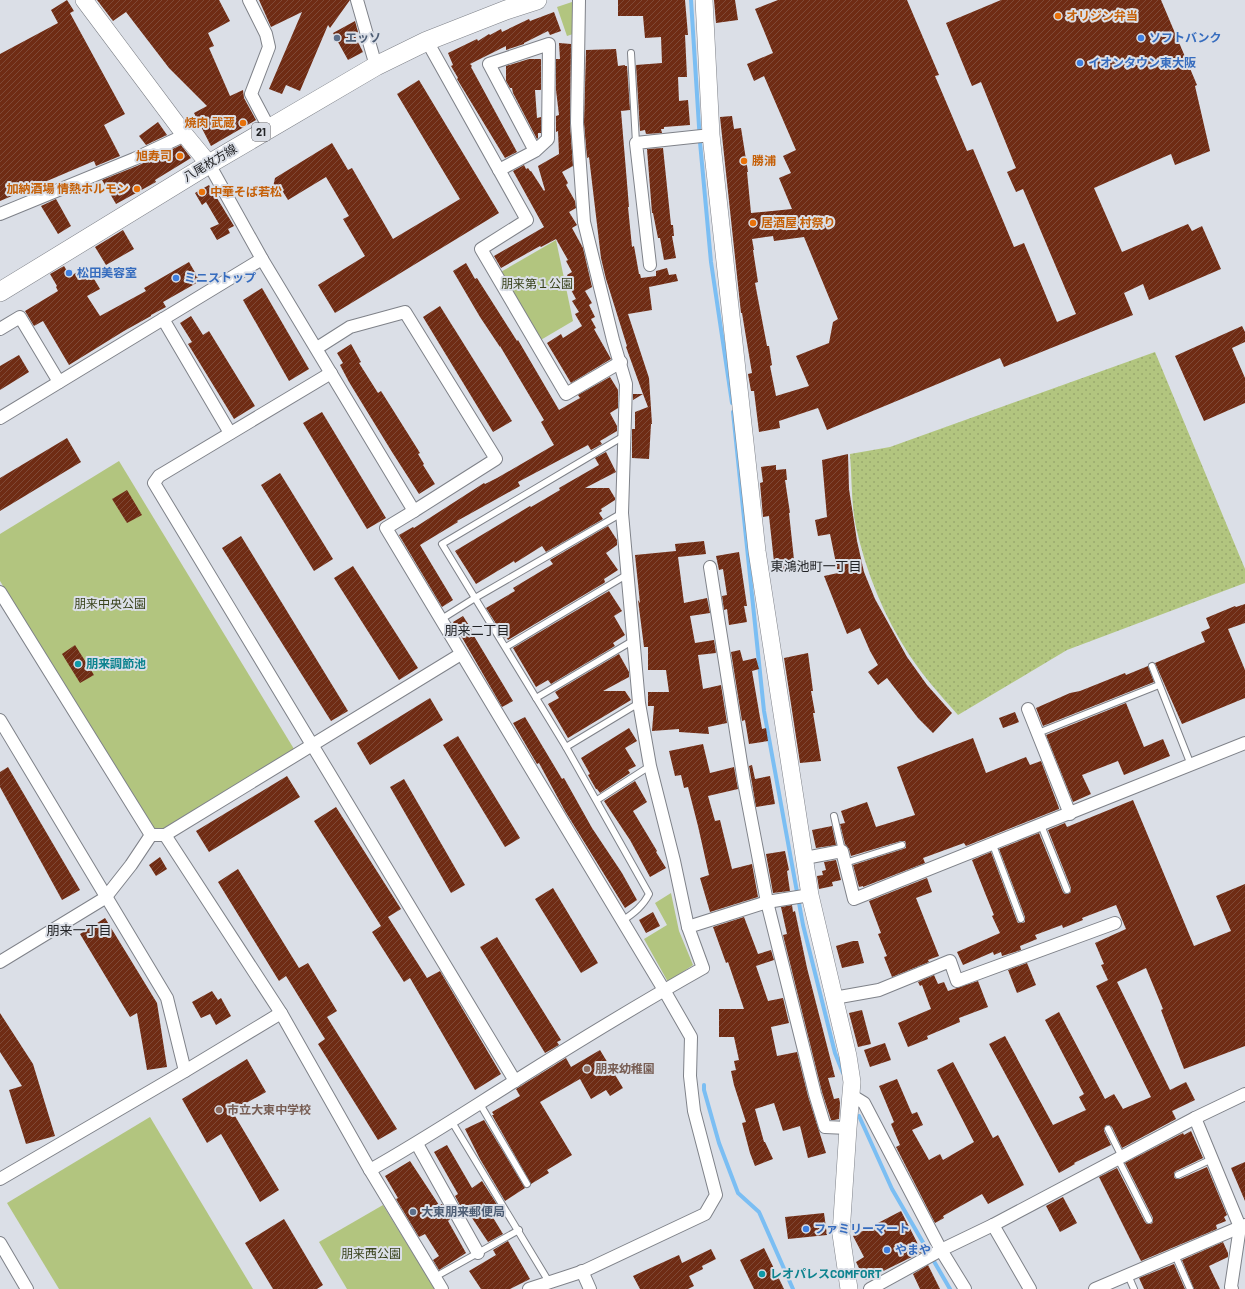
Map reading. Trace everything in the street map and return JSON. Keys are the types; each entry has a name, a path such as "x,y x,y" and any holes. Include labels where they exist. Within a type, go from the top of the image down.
{"main road":[{"name":"八尾枚方線","path":"0,292 209,164 376,66 427,41 506,10 537,0"}],"street":[{"path":"84,0 209,164 262,259 414,511"},
{"path":"250,0 266,34 269,47 251,94 269,128"},
{"path":"357,0 376,66"},
{"path":"370,1170 417,1144 515,1081 702,968 688,927 674,861 650,766 639,703 622,513 626,384 613,340 584,222 577,123 579,0"},
{"path":"704,0 710,135 757,551 805,858 808,895 834,998 852,1082 841,1234 849,1289"},
{"path":"427,41 527,220 481,249 566,394 620,362"},
{"path":"499,170 535,151 548,139 549,44 489,64 535,151"},
{"path":"0,214 134,159 185,134"},
{"path":"650,265 636,143 710,135"},
{"path":"0,418 262,259"},
{"path":"316,348 350,327 405,312 496,459 386,528 691,1037 690,1076 694,1111 716,1195 705,1214 582,1271 529,1289"},
{"path":"0,329 20,317 59,382"},
{"path":"163,319 230,433"},
{"path":"331,373 159,476 154,483 515,1081"},
{"path":"710,567 742,774 766,902 815,1094 825,1127 848,1128"},
{"path":"0,592 151,835"},
{"path":"151,835 165,835 461,654"},
{"path":"1028,709 1070,814"},
{"path":"0,720 105,898 167,998 185,1071"},
{"path":"805,858 843,857 854,899 993,845 1245,743"},
{"path":"0,962 105,898 131,865 151,835"},
{"path":"165,835 281,1013 370,1170 442,1289"},
{"path":"688,927 766,902 808,895"},
{"path":"834,998 879,990 950,961 957,981 1115,923"},
{"path":"0,1179 281,1013"},
{"path":"851,1094 864,1103 940,1250 965,1289"},
{"path":"870,1289 940,1250 993,1225 1195,1118 1245,1094"},
{"path":"1195,1118 1243,1226 1231,1287 1232,1289"},
{"path":"417,1144 478,1254"},
{"path":"993,1225 1030,1289"},
{"path":"1095,1289 1243,1226"},
{"path":"0,1243 27,1289"},
{"path":"582,1271 585,1288"}],"lane":[{"path":"631,53 636,143"},
{"path":"622,921 635,913 645,903 649,894 566,747 442,544 624,436"},
{"path":"440,620 475,598 622,513"},
{"path":"506,647 628,574"},
{"path":"536,698 634,640"},
{"path":"1152,666 1191,765"},
{"path":"1038,734 1159,685"},
{"path":"566,747 639,703"},
{"path":"597,800 650,766"},
{"path":"834,816 843,857 902,845"},
{"path":"1041,825 1067,890"},
{"path":"993,845 1021,919"},
{"path":"480,1104 527,1184"},
{"path":"452,1122 550,1282"},
{"path":"1108,1129 1149,1220"},
{"path":"1178,1175 1212,1159"},
{"path":"435,1277 519,1230"},
{"path":"1175,1255 1190,1289"},
{"path":"1128,1275 1134,1289"}],"green space":[{"path":"575,1 576,33 567,36 557,7"},
{"name":"朋来第１公園","path":"556,240 573,321 539,341 499,273"},
{"path":"1155,352 1245,569 1245,583 1067,650 958,715 939,694 910,656 892,626 877,594 865,561 854,518 850,454 890,447"},
{"name":"朋来中央公園","path":"119,461 294,749 161,830 152,830 0,581 0,534"},
{"path":"671,893 679,931 693,965 668,982 644,939 667,925 655,903"},
{"path":"150,1117 253,1289 59,1289 7,1203"},
{"name":"朋来西公園","path":"383,1205 435,1289 347,1289 319,1242"}],"building":[{"path":"67,0 74,11 70,13 125,114 104,125 120,156 96,166 94,161 0,201 0,54 58,23 51,10"},
{"path":"97,0 219,0 230,21 208,33 214,46 209,48 230,96 243,90 244,98 256,120 211,146 194,113 207,106 169,68 126,12 113,21"},
{"path":"259,0 350,0 330,28 328,25 300,91 286,85 282,94 269,89 302,12 271,27"},
{"path":"618,0 685,0 688,35 685,35 687,77 678,77 679,101 688,100 690,125 664,127 664,129 661,129 662,133 646,134 645,130 640,131 636,65 662,63 661,37 645,38 643,16 618,16"},
{"path":"714,0 735,0 738,20 716,23"},
{"path":"778,0 907,0 939,75 935,76 967,151 973,149 1014,247 1024,243 1057,322 1076,314 1023,189 1016,192 1007,172 1016,168 981,82 972,86 946,23 1001,0 1161,0 1197,85 1195,86 1210,151 1175,165 1171,154 1094,188 1122,252 1188,224 1192,231 1202,226 1221,269 1149,300 1143,284 1124,293 1133,315 1004,367 1000,358 827,430 818,408 779,421 780,428 759,432 754,391 751,391 748,374 752,373 741,313 720,117 732,116 734,129 741,128 748,172 751,213 792,209 779,178 791,173 783,156 796,150 764,76 754,81 747,64 773,53 755,9","holes":["773,236 774,241 804,237 838,319 833,322 829,343 796,356 809,386 776,396 770,366 772,365 769,346 767,346 755,283 758,282 752,239"]},
{"path":"554,12 561,31 550,35 548,31 524,44 506,50 506,46 470,64 517,152 505,158 457,79 458,78 451,66 453,65 448,53 477,39 478,41 501,29 502,32 529,19 530,21"},
{"path":"355,21 358,32 354,34 363,52 348,60 333,33"},
{"path":"559,43 571,44 570,123 573,166 562,172 568,183 566,185 575,201 576,208 569,212 577,225 572,228 583,248 592,287 585,291 592,303 589,305 595,317 591,319 596,328 594,329 611,359 571,383 547,343 561,334 563,338 582,326 575,314 579,312 572,301 576,299 570,288 573,286 567,275 572,272 566,261 568,260 556,239 541,247 540,246 501,268 494,256 544,227 513,171 524,165 526,169 528,168 531,171 544,191 545,190 538,166 559,154 558,131 556,132 556,116 559,115 556,90 556,59 560,59"},
{"path":"616,49 618,66 627,66 630,110 621,111 632,247 634,246 639,274 641,278 656,276 656,271 667,268 669,275 676,274 678,281 649,287 652,310 628,314 649,378 652,424 649,459 632,458 632,429 635,429 635,412 648,407 626,347 627,346 601,258 589,157 587,158 584,123 586,50"},
{"path":"529,59 541,59 541,90 535,90 537,118 541,117 541,133 538,133 537,139 513,93 512,88 510,88 506,81 506,66"},
{"path":"419,80 499,213 335,313 318,285 365,256 343,219 349,216 326,177 288,200 280,187 272,192 275,178 332,143 348,170 352,168 393,239 460,199 397,94"},
{"path":"158,122 167,135 146,145 139,136"},
{"path":"181,145 191,158 155,180 156,182 116,204 102,180 137,166"},
{"path":"663,148 671,225 673,225 674,236 672,236 676,258 664,260 660,238 658,238 652,213 647,149"},
{"path":"209,185 234,226 228,229 230,233 217,240 210,228 219,224 206,202 202,205 195,193"},
{"path":"56,199 71,226 58,234 41,206"},
{"path":"123,230 134,249 106,265 95,247"},
{"path":"189,262 200,281 163,302 166,307 69,365 43,321 34,326 25,311 58,291 57,286 50,274 64,266 70,276 87,267 100,289 87,296 100,316 146,291 144,288"},
{"path":"466,263 475,279 477,278 517,341 518,340 559,410 580,398 578,395 610,377 618,390 618,408 610,413 617,426 617,431 600,441 602,444 591,450 588,445 518,482 520,486 457,521 458,522 420,545 453,600 442,607 399,535 413,527 414,528 484,483 485,484 497,478 554,445 541,422 544,420 453,271"},
{"path":"262,288 309,369 289,381 243,300"},
{"path":"440,306 512,421 493,432 423,317"},
{"path":"191,316 203,335 209,331 255,406 234,419 188,344 192,342 180,323"},
{"path":"1242,326 1245,332 1245,342 1232,348 1245,378 1245,403 1204,421 1175,356"},
{"path":"351,344 361,362 359,363 378,393 381,391 420,453 418,454 424,464 423,465 435,484 419,494 349,382 340,365 343,363 337,353"},
{"path":"19,355 29,372 0,390 0,366"},
{"path":"633,394 643,394 633,400"},
{"path":"322,412 386,518 367,529 303,423"},
{"path":"67,438 81,462 0,511 0,478"},
{"path":"606,452 616,472 585,488 609,488 615,498 615,500 601,509 602,511 599,513 603,519 546,552 542,546 515,563 514,561 476,584 455,551 530,506 531,507 560,490 559,488 599,465 595,458"},
{"path":"848,454 849,489 857,541 864,572 875,599 907,657 927,685 952,713 933,733 918,718 887,678 878,685 868,672 878,665 860,628 847,634 824,576 838,573 830,534 818,536 815,520 827,517 822,460"},
{"path":"776,465 776,470 786,469 787,480 785,480 790,513 795,569 775,571 769,516 763,517 760,483 763,482 761,467"},
{"path":"280,473 333,559 314,571 261,485"},
{"path":"127,490 142,515 127,523 112,499"},
{"path":"608,526 617,540 617,545 606,553 618,570 604,579 604,583 508,640 506,637 505,638 486,608 515,591 513,588 553,564 550,560"},
{"path":"241,536 348,711 331,721 222,548"},
{"path":"704,541 706,554 678,557 684,603 707,598 710,613 690,616 695,643 714,640 716,653 698,655 703,689 721,685 727,723 708,727 709,734 679,732 679,729 652,731 654,706 648,706 648,692 669,692 666,670 648,670 648,647 644,647 638,600 640,603 635,555 676,551 675,544"},
{"path":"739,552 747,606 744,606 747,622 729,625 727,609 724,610 722,596 727,595 723,569 719,570 716,556"},
{"path":"353,566 418,668 399,680 334,578"},
{"path":"609,591 622,611 614,616 625,635 613,643 615,646 551,684 548,680 536,687 513,648"},
{"path":"1245,604 1245,623 1228,629 1245,670 1245,698 1182,724 1155,663 1205,642 1201,632 1210,628 1206,618 1235,606"},
{"path":"463,616 513,701 502,707 453,622"},
{"name":"朋来調節池","path":"75,645 94,675 80,683 62,654"},
{"path":"740,650 743,661 756,658 759,669 752,671 762,729 766,728 768,741 749,744 745,720 742,721 731,652"},
{"path":"808,653 813,691 811,691 815,713 813,713 821,761 800,763 784,658"},
{"path":"619,654 629,672 629,677 603,691 625,691 631,700 568,738 548,704 559,698 555,692"},
{"path":"1148,666 1154,682 1043,726 1036,708 1070,693 1080,691 1125,673 1126,675"},
{"path":"430,698 443,720 370,765 357,743"},
{"path":"1126,703 1144,747 1163,739 1170,756 1124,775 1118,761 1082,775 1091,794 1073,802 1046,735"},
{"path":"1015,712 1019,722 1003,728 999,718"},
{"path":"525,717 562,779 564,778 592,828 622,873 637,900 625,908 565,811 539,763 537,764 513,723"},
{"path":"629,728 637,741 625,748 636,766 628,770 630,773 600,793 588,775 590,774 581,758"},
{"path":"458,736 520,838 505,847 443,745"},
{"path":"973,738 986,773 1026,757 1030,765 1041,761 1059,809 966,846 964,843 923,858 925,863 863,887 859,887 853,865 906,848 906,844 905,841 901,841 851,856 849,849 845,844 840,824 845,823 841,811 867,802 876,827 915,815 897,767"},
{"path":"703,744 710,773 734,767 738,789 708,796 715,821 720,820 732,869 752,864 758,897 710,912 700,878 709,875 698,826 688,787 684,788 681,775 675,776 669,751"},
{"path":"752,765 755,779 770,776 775,804 756,807 749,766"},
{"path":"8,767 80,890 62,900 0,787 0,772"},
{"path":"287,776 300,797 209,852 196,831"},
{"path":"404,779 465,885 451,893 390,787"},
{"path":"635,781 647,802 633,811 666,868 650,877 630,840 604,801"},
{"path":"1133,800 1194,946 1231,931 1216,896 1245,884 1245,1046 1184,1069 1161,1010 1163,1009 1146,968 1117,982 1170,1090 1186,1082 1195,1100 1172,1111 1176,1119 1122,1148 1112,1127 1106,1125 1104,1131 1111,1145 1074,1163 1075,1164 1059,1173 989,1044 1005,1036 1053,1125 1086,1110 1079,1097 1084,1094 1045,1020 1059,1012 1105,1099 1114,1094 1123,1109 1151,1097 1096,986 1108,980 1101,965 1104,964 1095,943 1126,929 1116,905 1082,918 1083,920 1063,928 1062,925 1035,935 1037,939 1020,946 1021,950 1002,956 1001,952 994,955 993,952 963,965 957,952 1000,933 992,916 994,915 972,860 991,852 1017,921 1018,923 1025,922 1025,917 999,849 1039,833 1063,892 1068,894 1071,892 1071,888 1048,830 1065,823 1067,827"},
{"path":"336,807 401,909 388,917 427,978 440,971 501,1074 475,1090 410,978 404,982 372,932 381,926 314,821"},
{"path":"832,826 836,845 816,848 812,830"},
{"path":"785,851 789,870 787,871 790,891 773,893 766,854"},
{"path":"160,857 167,869 156,876 149,865"},
{"path":"836,860 841,880 832,882 833,886 819,889 817,876 823,875 822,871 826,870 824,862"},
{"path":"238,869 299,968 308,963 337,1011 327,1017 397,1129 378,1140 318,1044 325,1039 286,976 279,981 218,882"},
{"path":"927,878 932,892 916,898 939,956 928,960 929,962 892,977 884,957 887,956 878,934 881,933 869,901"},
{"path":"553,888 598,963 581,973 535,899"},
{"path":"792,905 793,912 795,911 807,968 835,1077 828,1078 834,1099 839,1098 839,1119 831,1120 822,1092 783,935 787,934 781,907"},
{"path":"653,912 660,926 646,933 639,920"},
{"path":"744,917 758,954 771,950 774,960 756,966 768,1001 783,998 789,1023 771,1027 777,1056 797,1052 808,1096 826,1153 808,1158 800,1126 783,1131 774,1103 755,1109 764,1142 773,1159 755,1166 750,1153 742,1123 746,1122 731,1071 736,1070 734,1061 739,1060 734,1037 719,1037 719,1009 744,1009 728,962 726,963 713,927"},
{"path":"105,918 157,1003 167,1067 147,1070 137,1013 130,1017 80,934"},
{"path":"497,937 561,1040 557,1042 559,1045 545,1053 480,947"},
{"path":"858,941 864,963 842,968 836,946"},
{"path":"1027,963 1036,985 1017,993 1008,970"},
{"path":"934,975 938,984 944,982 948,991 978,981 988,1007 959,1018 960,1022 927,1036 928,1039 908,1047 898,1023 931,1009 922,985 920,986 918,982"},
{"path":"212,991 218,1000 221,998 231,1016 216,1025 210,1014 201,1018 192,1002"},
{"path":"862,1010 871,1044 858,1047 849,1013"},
{"path":"0,1013 33,1064 55,1136 26,1144 9,1090 22,1086 0,1052"},
{"path":"885,1043 891,1060 870,1067 864,1050"},
{"path":"600,1050 623,1088 610,1096 606,1090 591,1099 580,1079 540,1102 572,1155 547,1170 549,1173 531,1184 492,1115 494,1115 492,1112 520,1096 516,1089 566,1058 571,1067"},
{"path":"247,1059 266,1092 232,1111 279,1190 260,1202 221,1134 207,1143 182,1099"},
{"path":"953,1062 993,1138 998,1135 1024,1185 988,1204 982,1194 943,1216 944,1218 935,1223 896,1147 900,1145 891,1124 894,1122 879,1086 897,1079 912,1114 917,1112 923,1125 912,1130 929,1160 940,1154 943,1160 974,1142 937,1070"},
{"path":"484,1120 525,1188 505,1201 480,1159 465,1129"},
{"path":"1191,1131 1203,1158 1176,1171 1174,1173 1174,1177 1176,1179 1180,1179 1207,1167 1227,1215 1224,1217 1226,1221 1216,1225 1217,1229 1141,1261 1099,1177 1117,1168 1145,1222 1147,1224 1151,1224 1153,1222 1153,1218 1125,1163 1183,1133 1184,1135"},
{"path":"447,1145 472,1188 482,1181 498,1206 489,1211 503,1234 488,1242 466,1209 463,1211 455,1196 458,1194 434,1152"},
{"path":"410,1161 439,1205 442,1204 450,1219 448,1221 466,1253 439,1270 433,1260 439,1256 425,1234 419,1237 396,1199 398,1198 385,1176"},
{"path":"1245,1162 1245,1201 1231,1168"},
{"path":"1063,1197 1077,1223 1060,1232 1046,1206"},
{"path":"901,1211 922,1252 865,1280 856,1262 864,1257 853,1236"},
{"path":"824,1213 827,1235 788,1239 785,1217"},
{"path":"284,1219 323,1285 317,1289 273,1289 245,1243"},
{"path":"508,1241 530,1279 510,1289 481,1289 469,1271 496,1255 493,1250"},
{"path":"1223,1242 1228,1253 1228,1257 1209,1266 1220,1289 1194,1289 1182,1260"},
{"name":"レオパレスCOMFORT","path":"764,1248 784,1289 754,1289 740,1260"},
{"path":"711,1249 716,1259 702,1266 703,1269 689,1276 694,1286 688,1289 640,1289 633,1276 679,1255 682,1263"},
{"path":"1174,1264 1185,1289 1144,1289 1139,1278"},
{"path":"928,1265 940,1289 920,1289 913,1274"}],"waterway":[{"path":"691,0 700,142 711,262 732,403"},
{"path":"733,412 764,711 803,925 835,1053 843,1073"},
{"path":"704,1085 704,1090 719,1143 738,1193 759,1212 793,1289"},
{"path":"859,1116 892,1189 950,1289"}],"place":[{"name":"オリジン弁当","path":"1058,16"},
{"name":"エッソ","path":"337,38"},
{"name":"ソフトバンク","path":"1141,38"},
{"name":"イオンタウン東大阪","path":"1080,63"},
{"name":"焼肉 武蔵","path":"243,123"},
{"name":"旭寿司","path":"180,156"},
{"name":"勝浦","path":"744,161"},
{"name":"加納酒場 情熱ホルモン","path":"137,189"},
{"name":"中華そば若松","path":"202,192"},
{"name":"居酒屋 村祭り","path":"753,223"},
{"name":"松田美容室","path":"69,273"},
{"name":"ミニストップ","path":"176,278"},
{"name":"朋来調節池","path":"78,664"},
{"name":"朋来幼稚園","path":"587,1069"},
{"name":"市立大東中学校","path":"219,1110"},
{"name":"大東朋来郵便局","path":"413,1212"},
{"name":"ファミリーマート","path":"806,1229"},
{"name":"やまや","path":"887,1250"},
{"name":"レオパレスCOMFORT","path":"762,1274"}],"district":[{"name":"東鴻池町一丁目","path":"816,566"},
{"name":"朋来二丁目","path":"477,630"},
{"name":"朋来一丁目","path":"79,930"}]}
